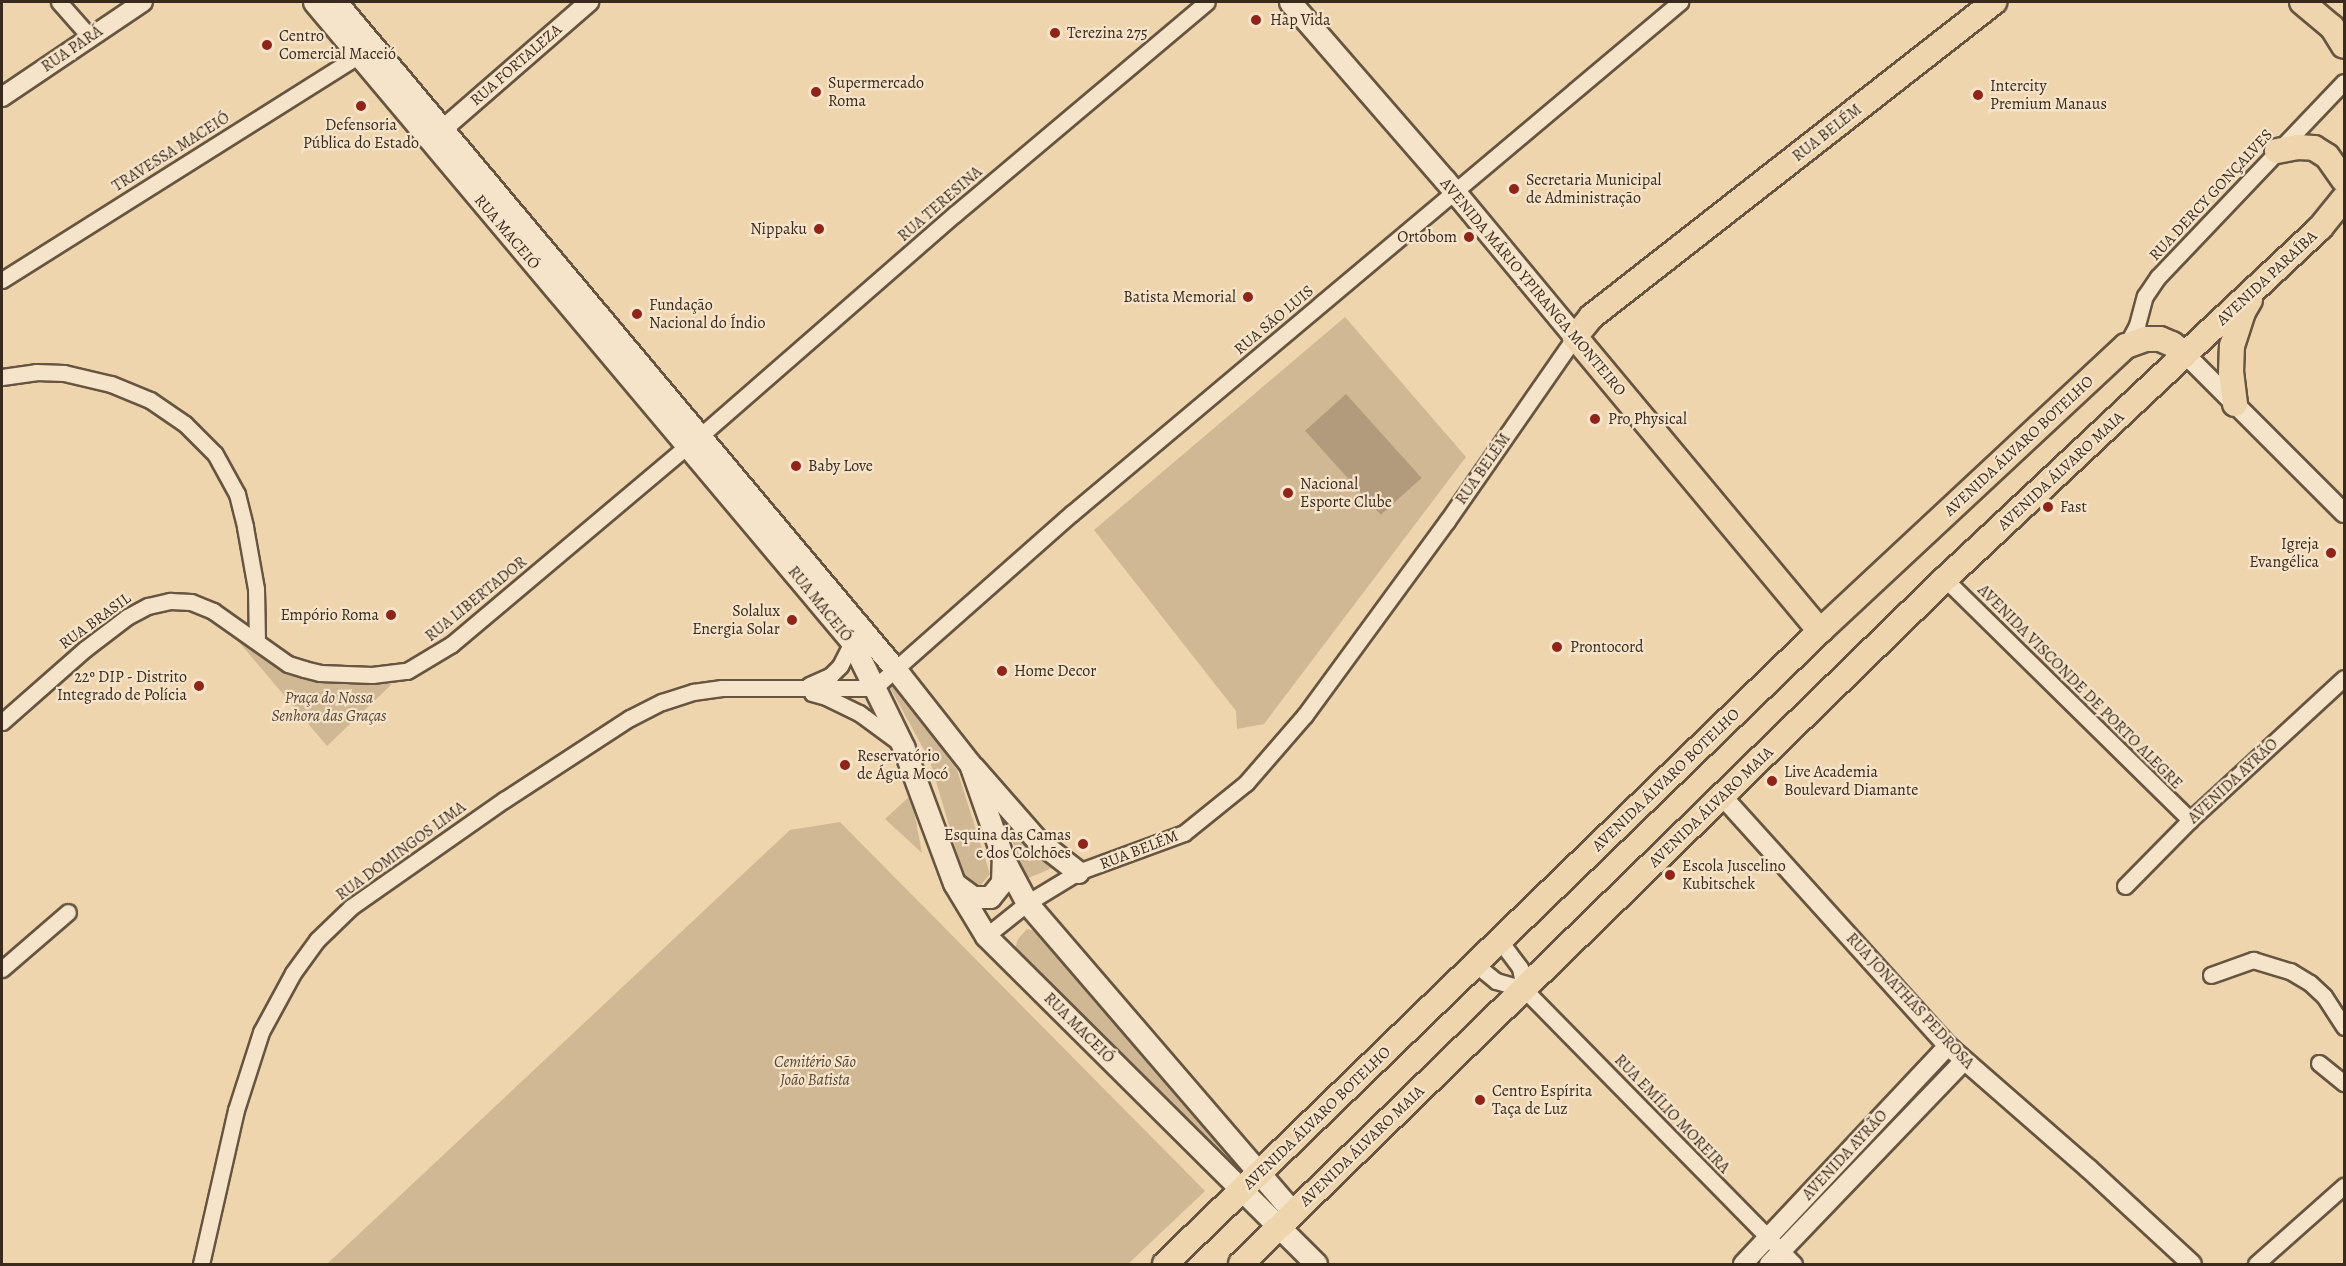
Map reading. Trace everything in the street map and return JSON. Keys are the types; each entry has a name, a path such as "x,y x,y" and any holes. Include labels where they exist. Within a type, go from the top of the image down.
{"main road":[{"name":"RUA MACEIÓ","path":"314,2 693,442 896,670 970,764 1004,858 1027,903 1259,1174 1287,1220"},
{"name":"RUA MACEIÓ","path":"336,2 443,129 852,642 903,746 954,883 986,936 1241,1191 1287,1220"},
{"name":"AVENIDA MÁRIO YPIRANGA MONTEIRO","path":"1290,2 1454,191 1820,631"},
{"name":"RUA BELÉM","path":"1575,337 1591,317 1994,2"},
{"path":"2302,2 2332,27 2344,46"},
{"path":"2277,151 2297,147 2314,148 2327,156 2344,180"},
{"name":"AVENIDA PARAÍBA","path":"2185,354 2320,228 2344,198"},
{"path":"2235,404 2231,373 2232,346 2243,312 2256,290"},
{"name":"AVENIDA ÁLVARO BOTELHO","path":"1165,1264 1820,631 2126,346 2145,339 2160,339 2172,344 2185,354"},
{"name":"AVENIDA ÁLVARO MAIA","path":"1241,1264 1945,579 2185,354"},
{"path":"970,764 1038,840 1078,872"},
{"path":"954,883 973,897 990,897 1002,882 1004,858"},
{"path":"1287,1220 1316,1264"}],"street":[{"path":"59,2 90,37"},
{"name":"RUA PARÁ","path":"2,97 143,2"},
{"name":"RUA FORTALEZA","path":"443,129 589,2"},
{"name":"RUA TERESINA","path":"693,442 955,214 1207,2"},
{"name":"RUA SÃO LUIS","path":"896,670 1071,514 1680,2"},
{"name":"TRAVESSA MACEIÓ","path":"2,280 359,55"},
{"name":"RUA DERCY GONÇALVES","path":"2126,346 2137,325 2145,296 2158,277 2344,82"},
{"name":"RUA BELÉM","path":"986,936 1027,903 1078,872 1184,833 1236,793 1277,750 1447,521 1575,337"},
{"path":"2185,354 2344,513"},
{"path":"2,377 36,372 64,373 111,384 150,400 185,424 215,454 237,494 245,527 256,589 257,640"},
{"name":"RUA LIBERTADOR","path":"257,640 288,664 320,673 391,675 421,665 452,644 693,442"},
{"name":"AVENIDA VISCONDE DE PORTO ALEGRE","path":"1945,579 2190,820"},
{"name":"RUA BRASIL","path":"2,722 85,649 127,617 148,606 170,600 191,602 213,610 257,640"},
{"name":"RUA DOMINGOS LIMA","path":"795,688 821,681 831,675 840,666 852,642"},
{"path":"874,688 896,670"},
{"name":"AVENIDA AYRÃO","path":"2125,886 2190,820 2344,678"},
{"name":"RUA DOMINGOS LIMA","path":"201,1264 236,1110 261,1032 293,973 333,923 369,893 430,850 612,730 662,702 693,692 722,688 754,686 874,688"},
{"name":"RUA DOMINGOS LIMA","path":"795,688 840,703 903,746"},
{"name":"RUA JONATHAS PEDROSA","path":"1722,796 1948,1046 2089,1169 2192,1264"},
{"path":"2,969 69,912"},
{"name":"RUA EMÍLIO MOREIRA","path":"1500,941 1520,968 1524,989"},
{"path":"2211,975 2253,960 2290,971 2310,982 2324,996 2344,1027"},
{"name":"RUA EMÍLIO MOREIRA","path":"1475,964 1496,981 1524,989 1767,1237 1775,1258 1794,1264"},
{"name":"AVENIDA AYRÃO","path":"1743,1264 1948,1046"},
{"name":"AVENIDA AYRÃO","path":"1775,1258 1964,1061"},
{"path":"2319,1063 2344,1083"},
{"path":"2256,1264 2344,1186"}],"green space":[{"name":"Nacional Esporte Clube","path":"1345,317 1466,457 1264,724 1237,729 1236,711 1094,530"},
{"name":"Praça do Nossa Senhora das Graças","path":"227,628 300,677 392,684 327,746"},
{"path":"866,643 957,770 990,874 980,886 964,876 930,761"},
{"path":"911,795 922,853 885,819"},
{"path":"998,803 1057,866 1026,879"},
{"name":"Cemitério São João Batista","path":"840,822 1205,1191 1128,1264 327,1264 790,830"},
{"path":"1027,929 1035,931 1248,1174 1243,1179 1015,949 1018,939"}],"shaded area":[{"path":"1346,394 1422,478 1381,515 1305,431"}],"place":[{"name":"Hap Vida","path":"1256,20"},
{"name":"Terezina 275","path":"1055,33"},
{"name":"Centro Comercial Maceió","path":"267,45"},
{"name":"Supermercado Roma","path":"816,92"},
{"name":"Intercity Premium Manaus","path":"1978,95"},
{"name":"Defensoria Pública do Estado","path":"361,106"},
{"name":"Secretaria Municipal de Administração","path":"1514,189"},
{"name":"Nippaku","path":"819,229"},
{"name":"Ortobom","path":"1469,237"},
{"name":"Batista Memorial","path":"1248,297"},
{"name":"Fundação Nacional do Índio","path":"637,314"},
{"name":"Pro Physical","path":"1595,419"},
{"name":"Baby Love","path":"796,466"},
{"name":"Nacional Esporte Clube","path":"1288,493"},
{"name":"Fast","path":"2048,507"},
{"name":"Igreja Evangélica","path":"2331,553"},
{"name":"Empório Roma","path":"391,615"},
{"name":"Solalux Energia Solar","path":"792,620"},
{"name":"Prontocord","path":"1557,647"},
{"name":"Home Decor","path":"1002,671"},
{"name":"22º DIP - Distrito Integrado de Polícia","path":"199,686"},
{"name":"Reservatório de Água Mocó","path":"845,765"},
{"name":"Live Academia Boulevard Diamante","path":"1772,781"},
{"name":"Esquina das Camas e dos Colchões","path":"1083,844"},
{"name":"Escola Juscelino Kubitschek","path":"1670,875"},
{"name":"Centro Espírita Taça de Luz","path":"1480,1100"}]}
